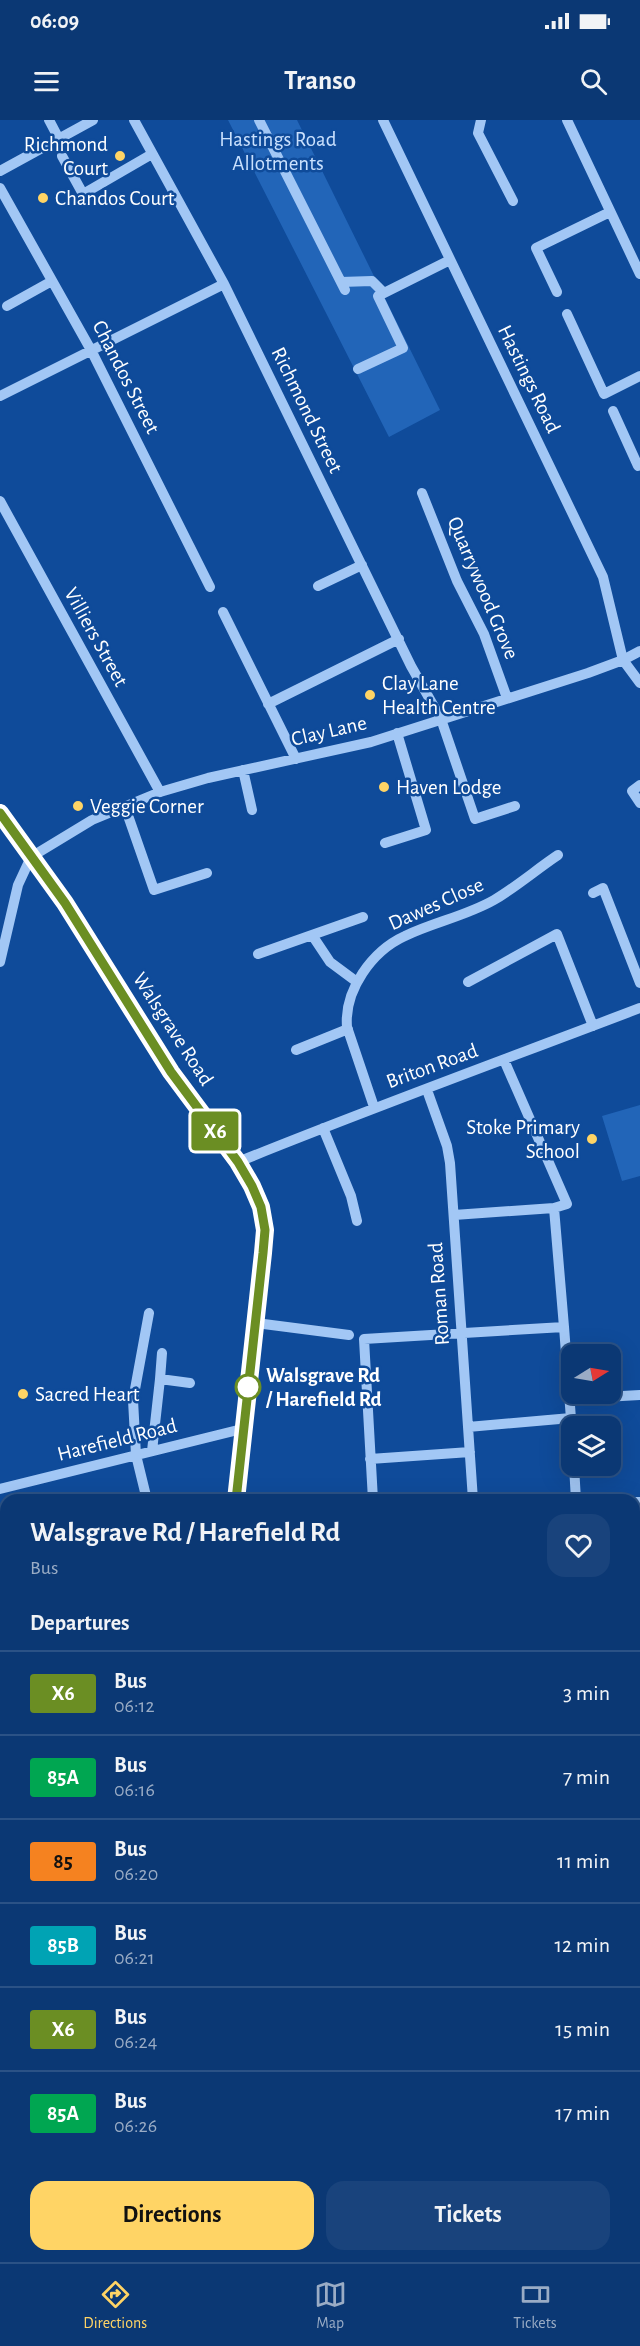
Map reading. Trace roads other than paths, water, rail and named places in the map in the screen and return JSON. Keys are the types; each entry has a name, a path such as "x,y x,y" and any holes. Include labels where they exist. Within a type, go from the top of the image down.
{"highway":[{"name":"Walsgrave Road","path":"0,813 65,903 171,1072 238,1162 256,1195 264,1223 263,1253 237,1494"}],"street":[{"path":"49,120 59,139"},
{"path":"0,171 93,120"},
{"name":"Richmond Street","path":"134,120 224,284 362,565 441,719 475,819 514,806"},
{"path":"259,120 343,286 372,281 384,293"},
{"name":"Hastings Road","path":"383,120 603,577 623,660"},
{"path":"481,120 478,133 513,201"},
{"path":"567,120 640,273"},
{"path":"62,156 83,194 152,154"},
{"name":"Chandos Street","path":"0,188 91,350 210,587"},
{"path":"557,292 536,248 610,212"},
{"path":"358,369 403,348 378,296 450,260"},
{"path":"7,306 52,281"},
{"path":"0,396 224,284"},
{"path":"567,314 604,394 640,376"},
{"path":"613,411 638,465 640,464"},
{"name":"Quarrywood Grove","path":"422,493 457,581 484,634 507,698"},
{"name":"Villiers Street","path":"0,501 160,792"},
{"path":"318,586 362,565"},
{"path":"223,612 296,759"},
{"path":"268,704 399,639"},
{"name":"Clay Lane","path":"31,857 92,820 160,792 371,742 623,660 640,651"},
{"path":"623,660 640,683"},
{"path":"385,843 426,830 397,734"},
{"path":"243,771 252,810"},
{"path":"640,785 632,791 640,803"},
{"path":"125,807 154,890 207,873"},
{"name":"Dawes Close","path":"374,1107 348,1029 347,1008 357,981 370,965 399,939 494,900 558,855"},
{"path":"0,963 18,885 31,857"},
{"path":"593,893 603,888 640,983"},
{"path":"258,954 363,917"},
{"path":"468,982 557,934 593,1026"},
{"path":"312,935 330,962 357,981"},
{"name":"Briton Road","path":"238,1162 374,1107 427,1090 640,1008"},
{"path":"296,1050 348,1029"},
{"path":"454,1215 554,1208 567,1204 504,1060"},
{"name":"Roman Road","path":"427,1090 447,1146 454,1215 473,1494"},
{"path":"323,1128 351,1196 357,1221"},
{"path":"554,1208 565,1344"},
{"path":"146,1494 136,1455 133,1400 149,1313"},
{"path":"256,1323 349,1335"},
{"path":"373,1494 364,1339 564,1328"},
{"path":"152,1451 162,1353"},
{"path":"160,1378 190,1383"},
{"path":"621,1396 640,1395"},
{"path":"468,1427 561,1419"},
{"name":"Harefield Road","path":"0,1489 242,1429"},
{"path":"370,1459 470,1452"},
{"path":"575,1476 576,1494"}],"place":[{"name":"Richmond Court","path":"120,156"},
{"name":"Chandos Court","path":"43,198"},
{"name":"Clay Lane Health Centre","path":"370,695"},
{"name":"Haven Lodge","path":"384,787"},
{"name":"Veggie Corner","path":"78,806"},
{"name":"Stoke Primary School","path":"592,1139"},
{"name":"Walsgrave Rd / Harefield Rd","path":"248,1387"},
{"name":"Sacred Heart","path":"23,1394"}],"park label":[{"name":"Hastings Road Allotments","path":"278,151"}]}
